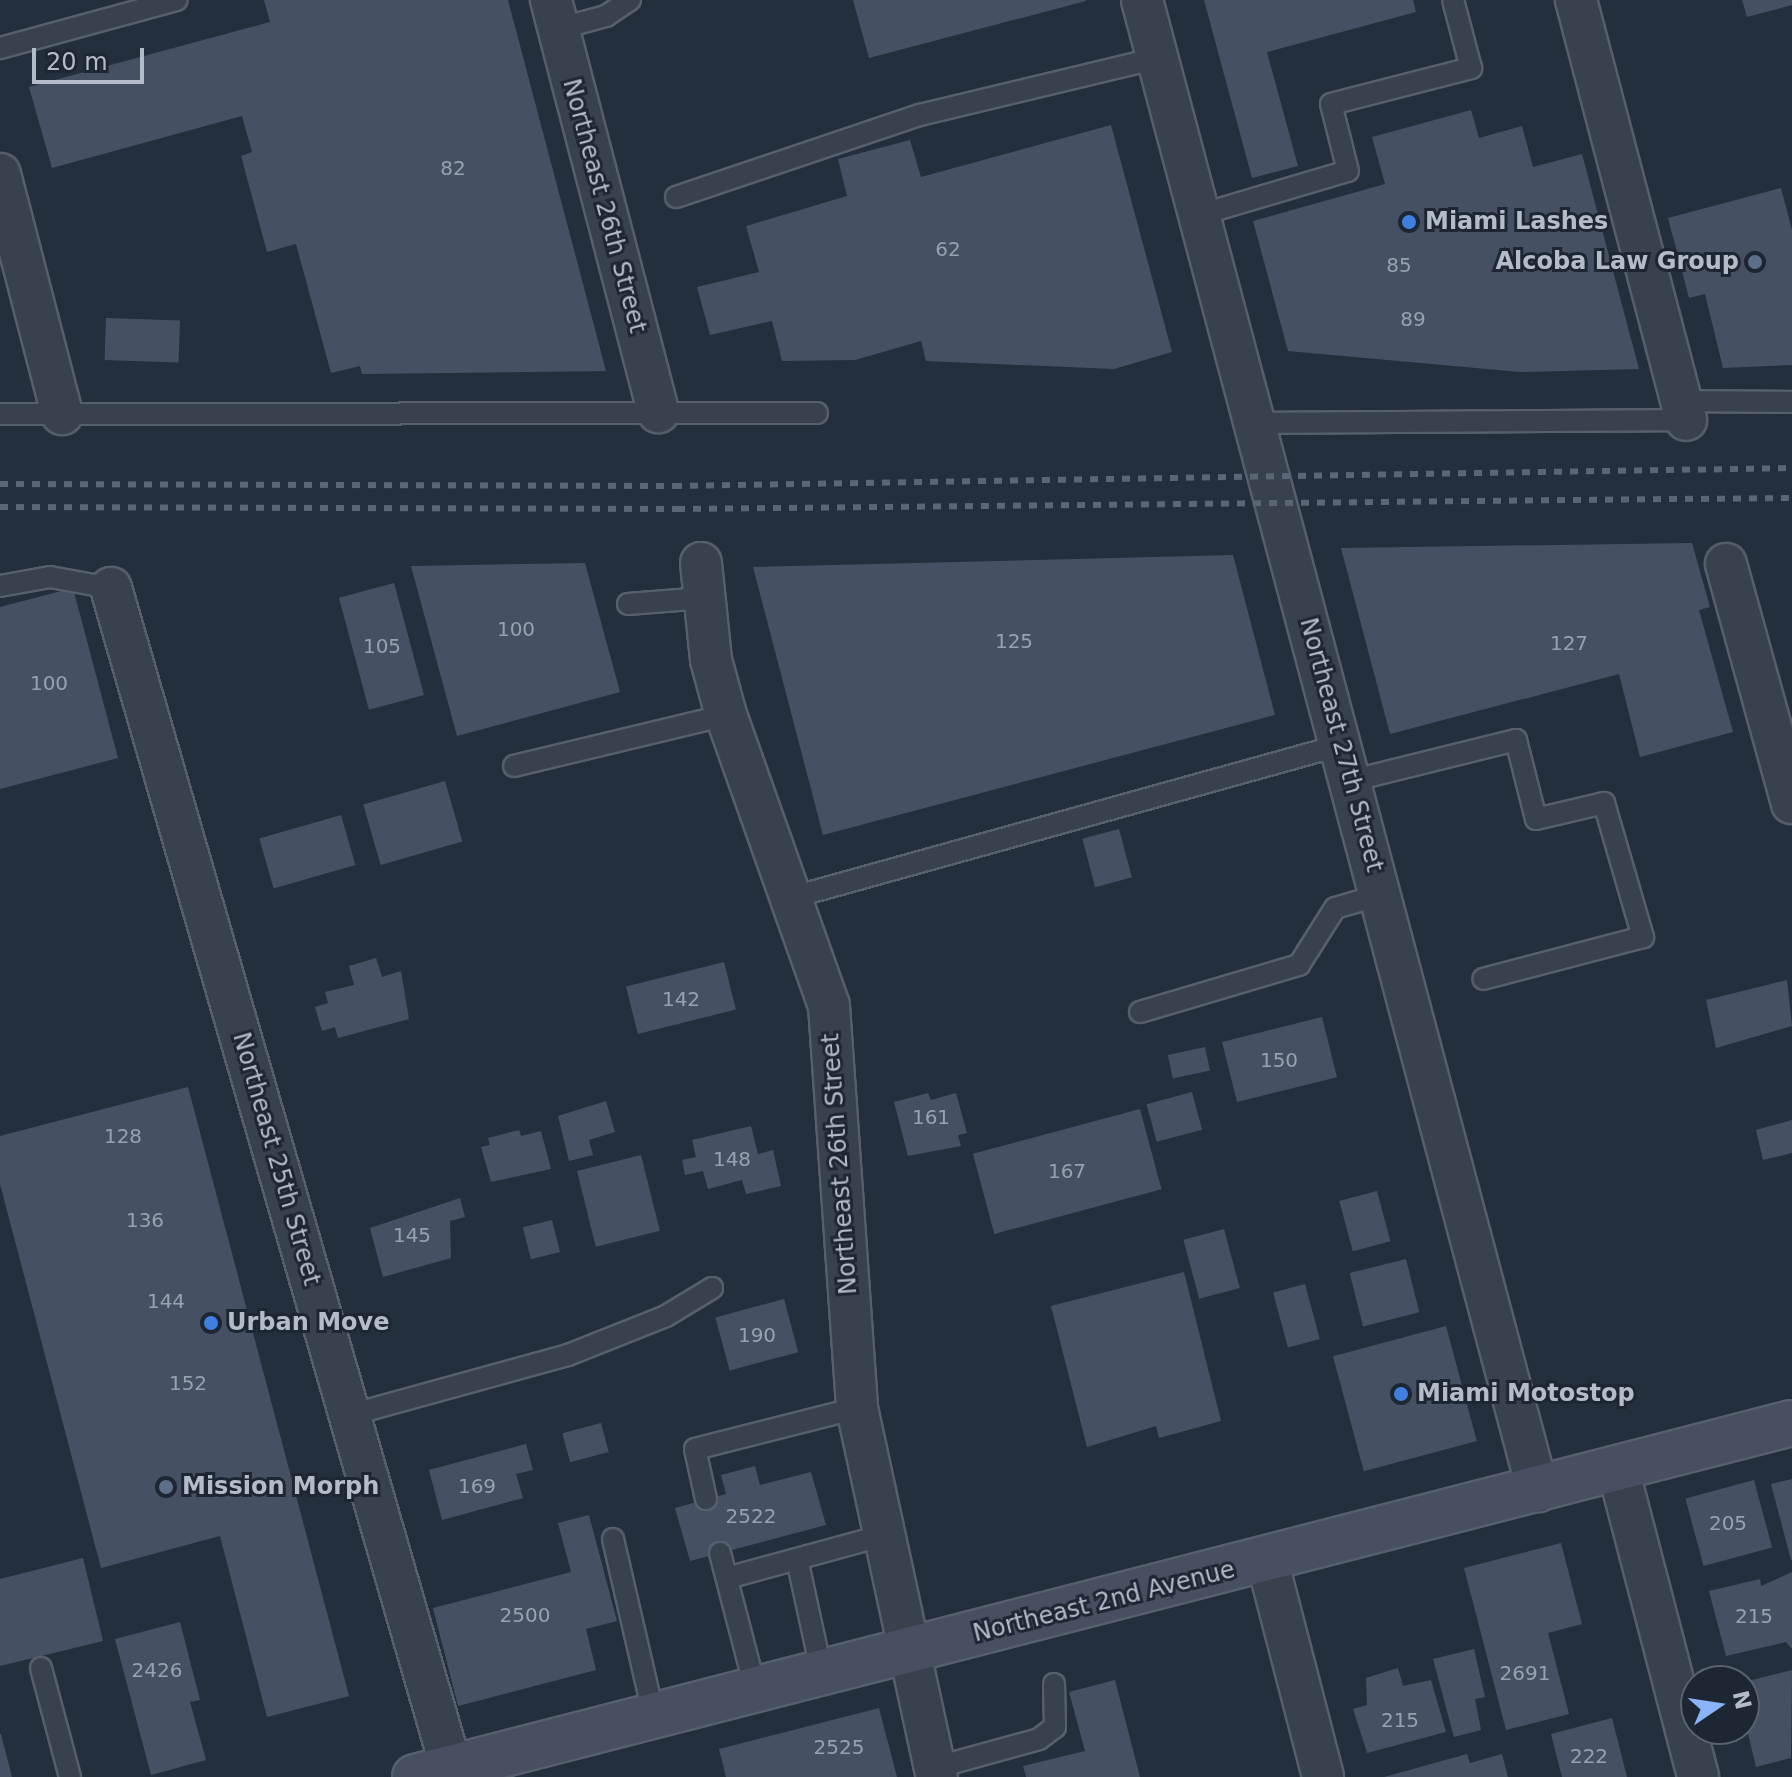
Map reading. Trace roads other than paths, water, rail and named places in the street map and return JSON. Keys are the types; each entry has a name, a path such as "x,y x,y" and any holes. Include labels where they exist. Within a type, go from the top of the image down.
{"main road":[{"name":"Northeast 2nd Avenue","path":"440,1774 1792,1423"}],"street":[{"name":"Northeast 27th Street","path":"1142,0 1538,1491"},
{"path":"1576,0 1684,411"},
{"name":"Northeast 26th Street","path":"554,14 658,412"},
{"path":"0,174 62,414"},
{"path":"1726,564 1792,803"},
{"name":"Northeast 26th Street","path":"702,581 726,715 829,1006 857,1408 906,1653 936,1773"},
{"name":"Northeast 25th Street","path":"111,588 350,1415 440,1774"},
{"path":"1618,1469 1698,1777"},
{"path":"1267,1560 1323,1777"}],"lane":[{"path":"0,48 177,0"},
{"path":"554,14 606,16 630,0"},
{"path":"1199,215 1348,171 1331,104 1471,68 1453,0"},
{"path":"676,197 920,115 1157,58"},
{"path":"1255,423 1684,411 1792,402"},
{"path":"0,414 817,413"},
{"path":"0,586 50,577 111,588"},
{"path":"628,604 702,581"},
{"path":"514,766 726,715"},
{"path":"790,898 1345,763 1516,740 1536,819 1604,803 1643,937 1483,979"},
{"path":"1140,1012 1299,965 1335,908 1380,895"},
{"path":"350,1415 568,1355 666,1316 712,1288"},
{"path":"706,1499 695,1449 857,1408"},
{"path":"727,1578 881,1536"},
{"path":"613,1539 654,1716"},
{"path":"720,1553 756,1691"},
{"path":"797,1559 822,1674"},
{"path":"41,1668 70,1777"},
{"path":"936,1773 1039,1739 1055,1727 1054,1684"}],"railway":[{"path":"0,484 674,486 1792,468"},
{"path":"0,507 677,509 1792,498"}],"place":[{"name":"Miami Lashes","path":"1409,222"},
{"name":"Alcoba Law Group","path":"1755,262"},
{"name":"Urban Move","path":"211,1323"},
{"name":"Miami Motostop","path":"1401,1394"},
{"name":"Mission Morph","path":"166,1487"}]}
